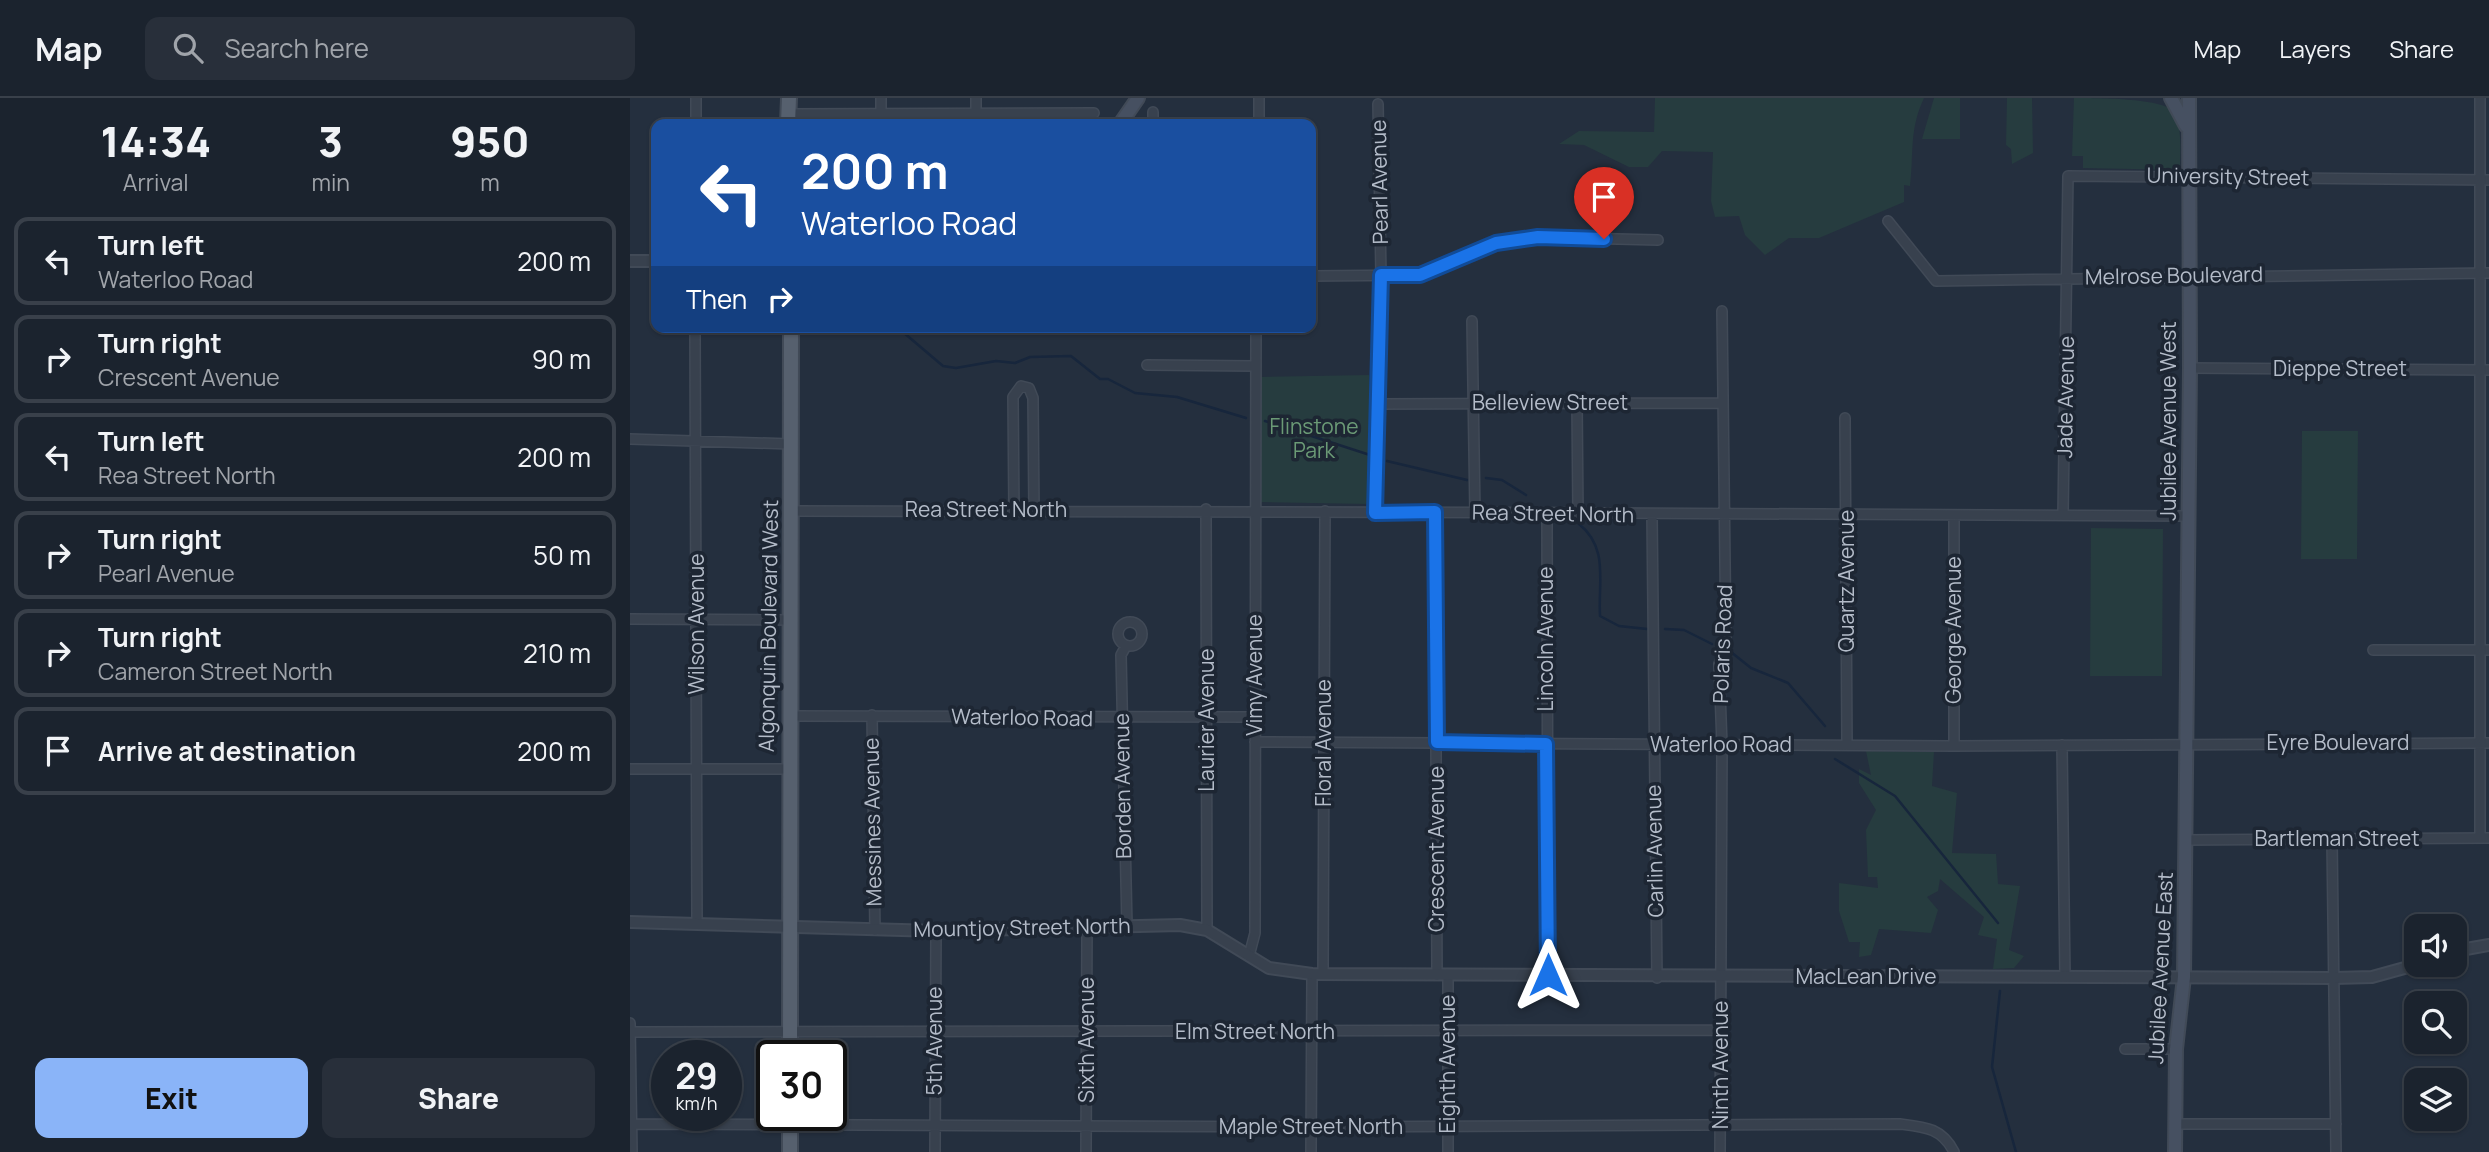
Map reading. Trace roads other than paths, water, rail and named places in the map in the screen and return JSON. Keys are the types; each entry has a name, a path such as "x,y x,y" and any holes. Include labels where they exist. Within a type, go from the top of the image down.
{"main road":[{"path":"788,119 789,98"},
{"path":"1123,119 1138,98"},
{"path":"2171,98 2181,111 2190,137"},
{"name":"Jubilee Avenue West","path":"2187,744 2189,98"},
{"name":"Algonquin Boulevard West","path":"790,333 790,1040"},
{"name":"Jubilee Avenue East","path":"2175,1152 2176,1049 2184,977 2187,744"},
{"path":"790,1131 790,1152"}],"street":[{"path":"696,98 696,119"},
{"path":"881,98 881,119"},
{"path":"976,98 976,119"},
{"path":"1259,98 1259,119"},
{"path":"2480,98 2485,180 2485,838"},
{"name":"Pearl Avenue","path":"1375,513 1381,275 1378,104"},
{"path":"1153,112 1153,119"},
{"path":"788,119 881,113 1094,113"},
{"name":"University Street","path":"2068,278 2068,176 2485,180"},
{"name":"Melrose Boulevard","path":"1888,221 1936,281 2485,273"},
{"path":"1316,276 1420,275 1496,243 1538,237 1658,240"},
{"path":"630,261 651,261"},
{"name":"Jade Avenue","path":"2063,515 2068,278"},
{"name":"Polaris Road","path":"1721,978 1722,745 1719,664 1726,646 1723,311"},
{"path":"1472,321 1475,514"},
{"name":"Wilson Avenue","path":"695,333 697,922"},
{"name":"Vimy Avenue","path":"1249,956 1255,933 1253,717 1256,333"},
{"path":"1147,365 1254,366"},
{"name":"Dieppe Street","path":"2190,368 2485,370"},
{"path":"1014,510 1013,397 1021,386 1029,388 1033,398 1034,510"},
{"path":"1577,403 1578,513"},
{"name":"Belleview Street","path":"1377,404 1723,404"},
{"name":"Quartz Avenue","path":"1845,418 1847,745"},
{"path":"630,439 792,444"},
{"name":"Rea Street North","path":"792,510 1206,509 1475,514 2188,516"},
{"name":"Laurier Avenue","path":"1206,509 1208,930"},
{"name":"Floral Avenue","path":"1311,1152 1312,1032 1318,974 1324,742 1325,511"},
{"name":"Crescent Avenue","path":"1435,512 1443,975"},
{"name":"Lincoln Avenue","path":"1547,513 1548,975"},
{"name":"Carlin Avenue","path":"1652,515 1657,978"},
{"name":"George Avenue","path":"1954,515 1954,746"},
{"path":"630,619 791,620"},
{"name":"Borden Avenue","path":"1126,646 1121,655 1121,719 1127,926"},
{"path":"2373,650 2485,650"},
{"name":"Messines Avenue","path":"872,715 875,930"},
{"name":"Waterloo Road","path":"790,716 1121,719 1253,717"},
{"name":"Waterloo Road","path":"1255,742 1954,746 2187,744"},
{"name":"Eyre Boulevard","path":"2187,744 2484,743"},
{"path":"2063,745 2065,976"},
{"path":"630,769 789,769"},
{"name":"Bartleman Street","path":"2185,840 2485,838"},
{"path":"2332,839 2336,1152"},
{"name":"Mountjoy Street North","path":"630,922 789,924 875,930 1180,925 1208,930 1249,956"},
{"name":"Sixth Avenue","path":"1086,1152 1087,928"},
{"name":"5th Avenue","path":"935,1152 936,930"},
{"path":"2467,949 2489,945"},
{"path":"1249,956 1269,968 1318,974"},
{"name":"MacLean Drive","path":"1318,974 1657,978 2334,978 2372,977 2404,968"},
{"name":"Eighth Avenue","path":"1443,975 1448,1031 1448,1152"},
{"name":"Ninth Avenue","path":"1720,1152 1721,978"},
{"path":"630,1023 632,1152"},
{"name":"Elm Street North","path":"630,1032 1721,1030"},
{"path":"2126,1049 2176,1049"},
{"name":"Maple Street North","path":"631,1124 756,1121"},
{"name":"Maple Street North","path":"847,1122 935,1126 1311,1127 1900,1124 1935,1129 1948,1140 1954,1152"},
{"path":"2175,1124 2336,1124"}],"waterway":[{"path":"904,333 943,366 956,368 996,361 1015,363 1030,357 1071,356 1100,379 1108,379 1135,393 1177,397 1246,418"},
{"path":"1265,421 1370,455"},
{"path":"1387,461 1467,480"},
{"path":"1486,478 1502,480 1526,495"},
{"path":"1579,524 1595,544 1598,554 1600,616 1619,626 1647,629"},
{"path":"1665,629 1684,630 1712,644"},
{"path":"1731,652 1751,668 1788,683 1825,726"},
{"path":"1835,759 1895,796 1998,923"},
{"path":"2000,991 1992,1067 2016,1152"}],"park label":[{"name":"Flinstone Park","path":"1314,439"}]}
